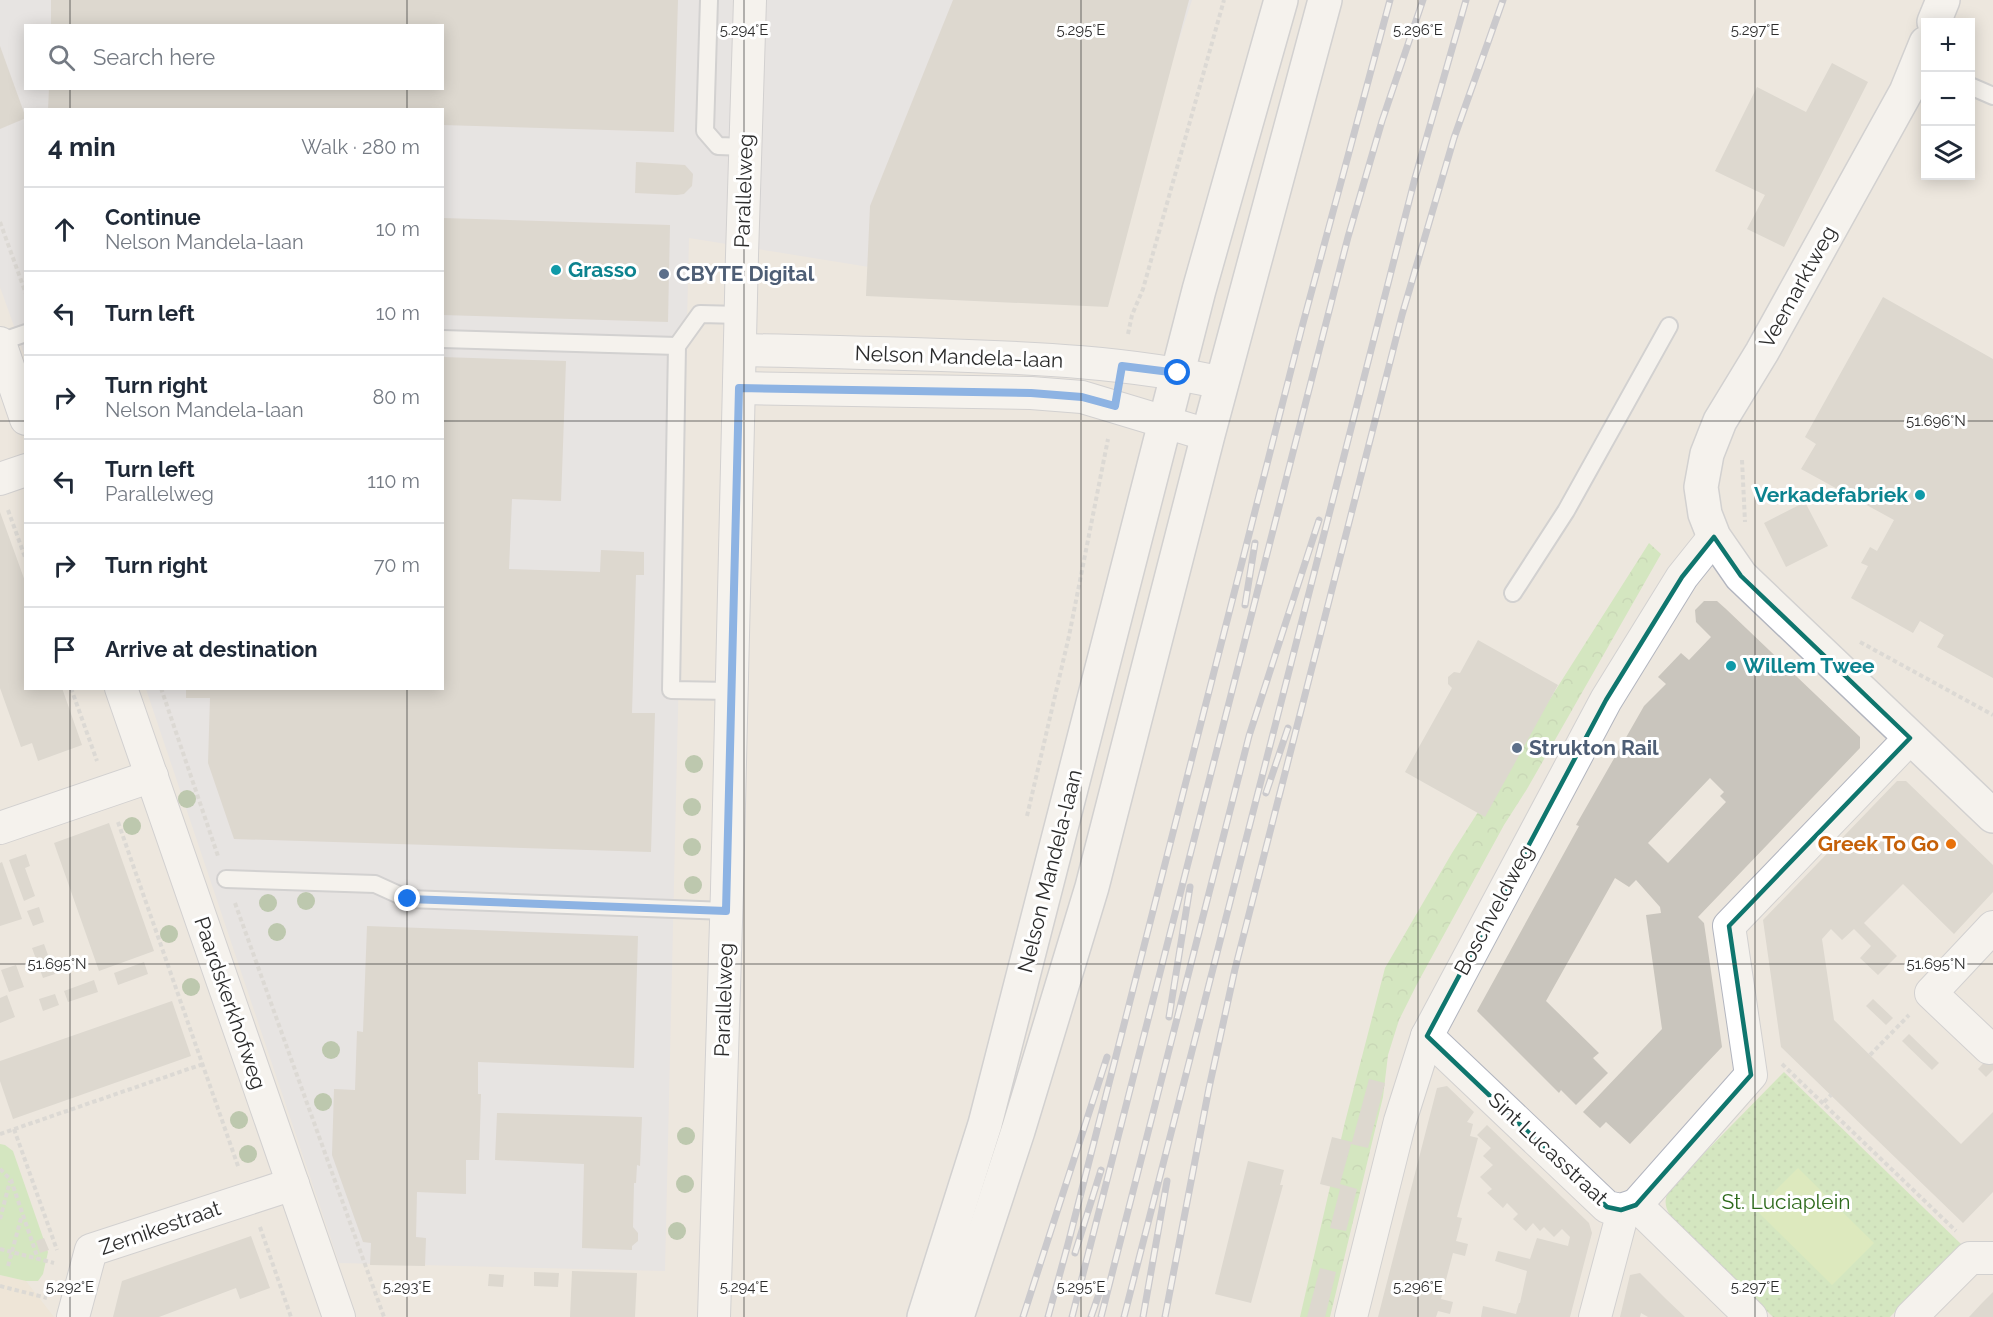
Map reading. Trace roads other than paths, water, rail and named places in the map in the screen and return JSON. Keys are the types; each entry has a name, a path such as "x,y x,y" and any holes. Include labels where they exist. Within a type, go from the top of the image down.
{"main road":[{"name":"Nelson Mandela-laan","path":"924,1317 985,1124 1199,290 1281,0"},
{"name":"Nelson Mandela-laan","path":"957,1317 1018,1131 1092,887 1208,435 1325,0"},
{"path":"1936,18 1943,0"},
{"name":"Veemarktweg","path":"1921,61 1767,342 1720,421 1707,454 1701,487 1705,514 1714,537 1741,576 1993,816"}],"street":[{"name":"Parallelweg","path":"714,1317 750,0"},
{"path":"0,342 24,413"},
{"name":"Nelson Mandela-laan","path":"740,350 1032,358 1178,373 1222,383"},
{"name":"Nelson Mandela-laan","path":"739,388 1031,393 1082,397 1208,435"},
{"path":"4,494 24,472"},
{"name":"Boschveldweg","path":"1351,1317 1401,1121 1427,1036 1606,700 1682,577 1714,537"},
{"name":"Paardskerkhofweg","path":"122,690 339,1317"},
{"path":"1595,1317 1620,1223 1629,1208 1751,1075 1729,926 1910,738"},
{"path":"0,828 152,776"},
{"path":"1989,1048 1931,993 1993,927"},
{"name":"Sint Lucasstraat","path":"1427,1036 1607,1207 1629,1208 1751,1317"},
{"name":"Zernikestraat","path":"75,1311 91,1250 293,1184"},
{"path":"1911,1317 1981,1257"}],"lane":[{"path":"709,0 705,131 718,146 746,147"},
{"path":"1975,88 1993,96"},
{"path":"731,691 671,690 677,346 700,314 741,315"},
{"path":"1513,592 1566,511 1669,326"},
{"path":"0,342 24,334"},
{"path":"444,339 677,346"},
{"path":"226,879 375,884 408,899 726,911"}],"railway":[{"path":"1048,1317 1302,327 1390,0"},
{"path":"1072,1317 1348,237 1382,121 1423,0"},
{"path":"1124,1317 1415,178 1466,0"},
{"path":"1165,1317 1209,1088 1235,969 1402,315 1454,138 1503,0"},
{"path":"1101,1317 1249,736 1319,520"},
{"path":"1245,605 1255,543"},
{"path":"1266,793 1288,728"},
{"path":"1169,1017 1190,887"},
{"path":"1023,1317 1107,1057"},
{"path":"1075,1253 1101,1170"},
{"path":"1143,1317 1167,1181"},
{"path":"1091,1317 1100,1291"}],"place":[{"name":"Grasso","path":"556,270"},
{"name":"CBYTE Digital","path":"664,274"},
{"name":"Verkadefabriek","path":"1920,495"},
{"name":"Willem Twee","path":"1731,666"},
{"name":"Strukton Rail","path":"1517,748"},
{"name":"Greek To Go","path":"1951,844"}],"park label":[{"name":"St. Luciaplein","path":"1786,1202"}]}
